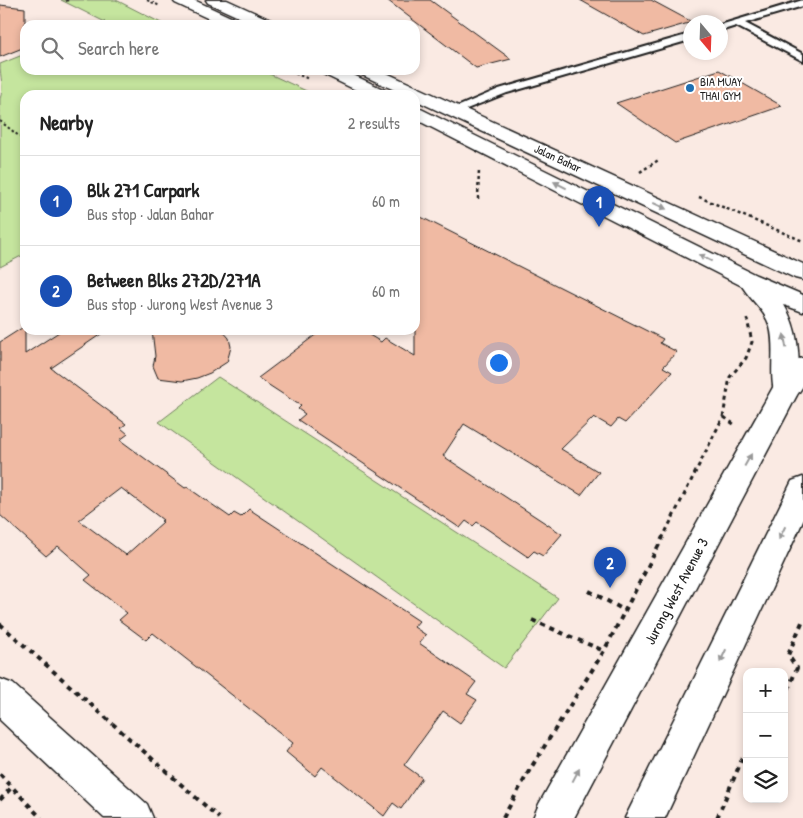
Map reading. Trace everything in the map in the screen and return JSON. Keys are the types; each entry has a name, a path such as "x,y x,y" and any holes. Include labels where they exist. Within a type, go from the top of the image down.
{"main road":[{"path":"181,0 224,20"},
{"path":"214,0 257,20"},
{"path":"339,75 370,90"},
{"name":"Jalan Bahar","path":"377,75 410,90"},
{"name":"Jalan Bahar","path":"420,94 455,110 476,131 748,280 803,304"},
{"name":"Jalan Bahar","path":"420,114 476,131 716,232 803,273"},
{"path":"716,232 803,262"},
{"path":"748,280 780,319 786,352 786,389"},
{"name":"Jurong West Avenue 3","path":"553,818 786,389 803,367"},
{"path":"645,818 803,489"},
{"path":"0,696 133,818"}],"lane":[{"path":"728,26 803,3"},
{"path":"737,23 803,58"},
{"path":"455,110 503,91 683,39"}],"path":[{"path":"0,121 20,137"},
{"path":"640,172 660,159"},
{"path":"478,199 478,170 482,166"},
{"path":"503,818 529,771 604,651 626,611 723,417 730,377 746,358 752,342 747,319 743,314"},
{"path":"589,591 626,611"},
{"path":"532,620 604,651"},
{"path":"788,689 797,668 788,655 803,620"},
{"path":"0,624 220,818"},
{"path":"717,818 743,757"},
{"path":"0,774 41,818"},
{"path":"0,800 12,787"}],"green space":[{"path":"61,0 116,0 155,20 101,20"},
{"path":"20,56 20,75 272,75 304,90 20,90 20,257 0,267 0,99 2,86 0,64"},
{"path":"218,377 558,598 504,668 159,422"}],"building":[{"path":"387,0 430,0 511,59 476,68 420,25 420,20 413,20"},
{"path":"580,0 651,0 683,17 683,25 644,36"},
{"path":"0,5 25,8 25,20 20,20 20,49 0,57"},
{"path":"719,70 782,106 675,143 616,103"},
{"path":"420,217 663,339 660,343 677,352 663,367 672,372 625,423 618,419 611,427 594,417 561,449 599,472 581,495 464,424 443,456 562,534 543,556 534,551 528,557 477,522 473,526 466,521 460,528 298,420 305,414 298,409 301,406 258,378 315,335 369,335 381,342 385,338 415,356 415,335 420,335"},
{"path":"20,329 20,335 25,335 25,354 54,335 100,335 51,368 126,424 121,428 128,434 120,440 185,488 187,487 230,517 234,513 241,517 249,509 419,621 414,627 426,635 419,643 476,682 467,694 477,700 460,723 443,711 404,765 422,778 401,809 393,803 384,816 322,767 315,776 286,752 293,743 153,633 146,640 119,620 127,613 85,580 91,575 58,546 46,556 0,515 0,342","holes":["121,488 163,520 161,521 163,522 126,555 79,520"]},
{"path":"153,335 226,335 231,347 227,362 210,373 182,381 158,378 153,366 155,356"}],"place":[{"name":"BIA MUAY THAI GYM","path":"690,88"},
{"name":"Blk 271 Carpark","path":"599,227"},
{"name":"Between Blks 272D/271A","path":"610,588"}]}
